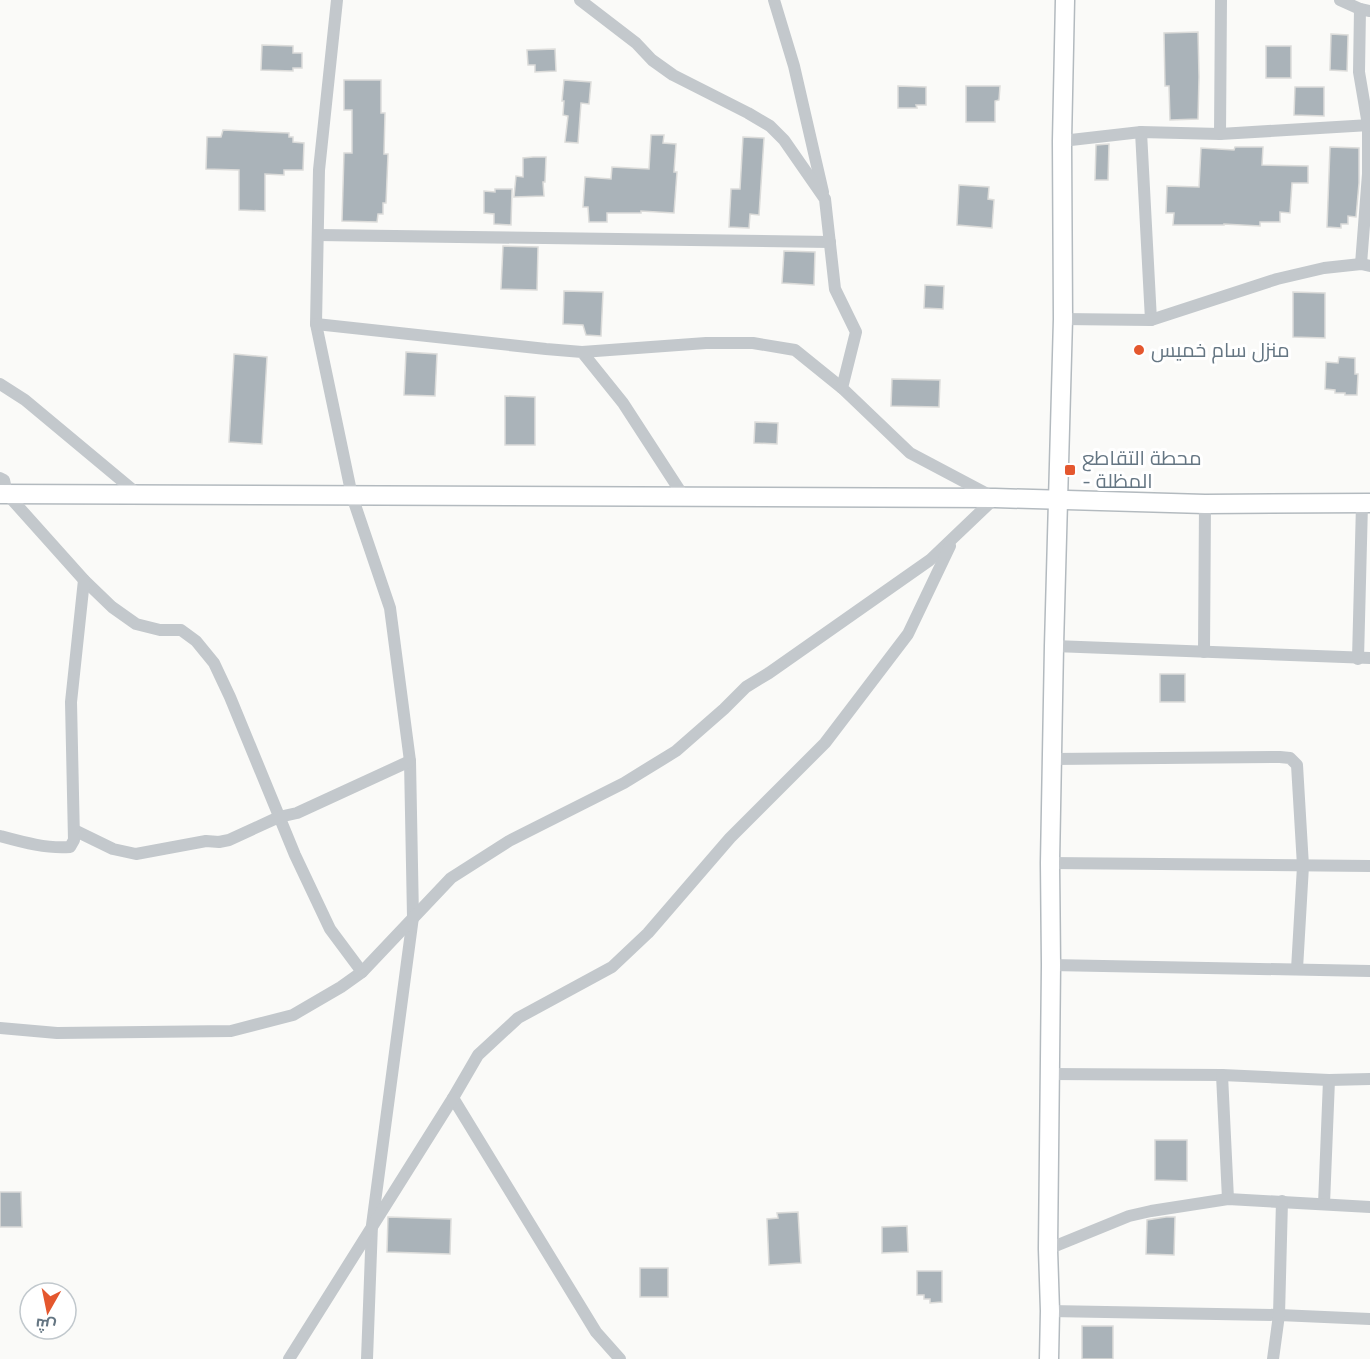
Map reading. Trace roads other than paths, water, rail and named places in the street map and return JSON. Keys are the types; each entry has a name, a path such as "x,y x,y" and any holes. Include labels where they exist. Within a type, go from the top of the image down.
{"street":[{"path":"338,0 319,170 316,324 352,496 390,608 410,761 413,917 372,1225 368,1359"},
{"path":"580,0 636,43 652,60 674,75 770,126 783,140 825,199"},
{"path":"774,0 794,66 825,199 835,289 856,332 842,388"},
{"path":"1049,1359 1050,863 1063,319 1062,141 1065,0"},
{"path":"1220,134 1221,0"},
{"path":"1063,319 1151,320 1276,279 1324,267 1366,265 1369,125 1359,72 1365,10 1340,0"},
{"path":"1062,141 1140,132 1220,134 1369,125"},
{"path":"1140,132 1151,320"},
{"path":"318,235 830,242"},
{"path":"316,324 582,352 706,343 753,343 795,350 842,388 910,453 995,498"},
{"path":"582,352 623,403 684,497"},
{"path":"0,384 25,400 139,495"},
{"path":"2,489 139,495 995,498 1205,504 1366,504 1364,658 1054,646"},
{"path":"2,489 84,580 112,607 136,624 160,630 181,630 196,641 214,663 295,855 330,929 362,972"},
{"path":"0,1029 57,1033 231,1031 293,1015 362,972 451,878 509,841 624,783 676,751 746,687 930,560 995,498"},
{"path":"1204,652 1205,504"},
{"path":"289,1359 478,1055 518,1017 612,967 648,933 730,838 825,743 908,634 954,538"},
{"path":"0,836 63,848 70,847 74,840 70,702 84,580"},
{"path":"1053,759 1290,758 1297,765 1303,866 1297,969"},
{"path":"74,830 113,849 136,854 206,841 229,840 279,817 297,813 410,761"},
{"path":"1050,863 1370,866"},
{"path":"1051,965 1370,970"},
{"path":"1050,1074 1222,1074 1329,1080 1370,1079"},
{"path":"1222,1074 1228,1199"},
{"path":"1324,1204 1329,1080"},
{"path":"453,1098 596,1332 620,1359"},
{"path":"1048,1249 1129,1216 1228,1199 1370,1207"},
{"path":"1273,1359 1279,1315 1282,1201"},
{"path":"1050,1311 1370,1319"}],"place":[{"name":"منزل سام خميس","path":"1139,350"},
{"name":"محطة التقاطع - المظلة","path":"1070,470"}]}
